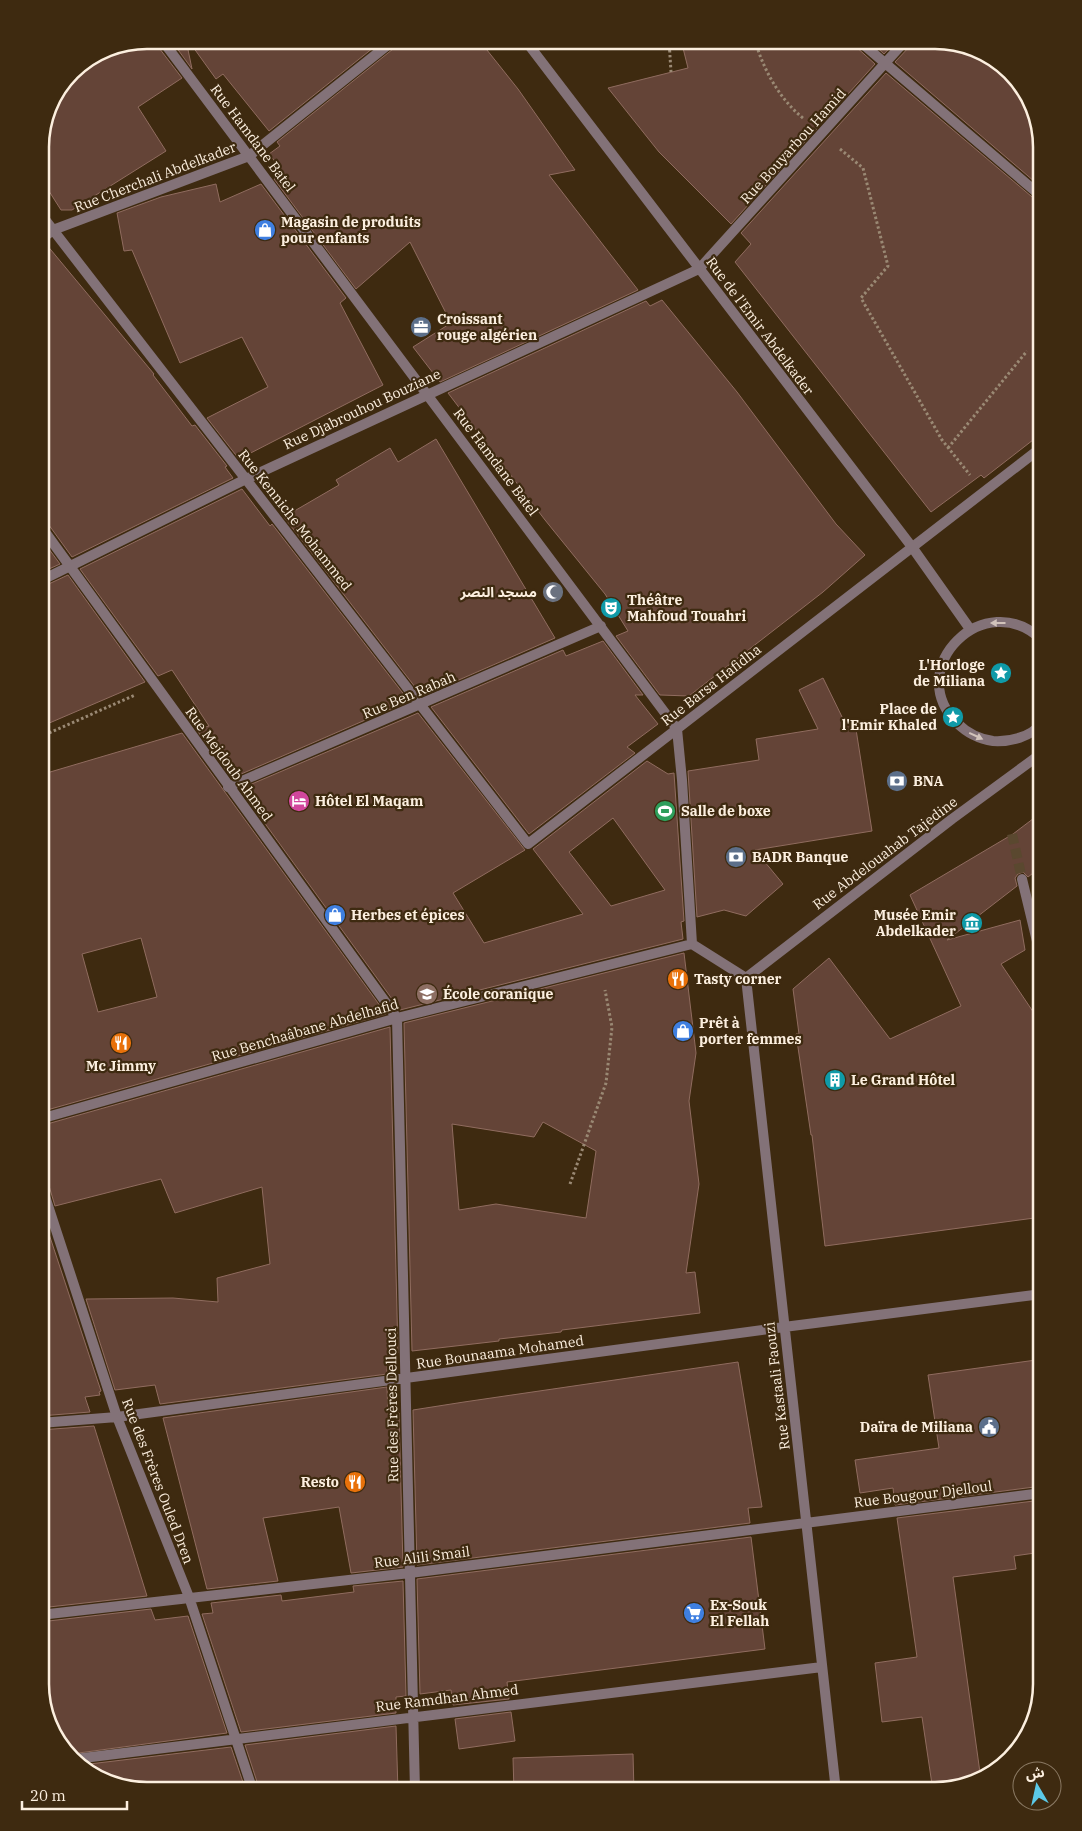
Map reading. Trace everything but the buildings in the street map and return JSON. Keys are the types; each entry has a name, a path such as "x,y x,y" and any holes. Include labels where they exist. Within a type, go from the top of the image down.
{"street":[{"name":"Rue Hamdane Batel","path":"169,49 677,728"},
{"name":"Rue Cherchali Abdelkader","path":"49,233 249,156 383,49"},
{"name":"Rue de l'Emir Abdelkader","path":"532,49 912,547 970,629"},
{"path":"868,49 1033,189"},
{"name":"Rue Bouyarbou Hamid","path":"699,269 898,49"},
{"name":"Rue Kenniche Mohammed","path":"49,225 528,844"},
{"name":"Rue Djabrouhou Bouziane","path":"49,576 246,479 699,269"},
{"name":"Rue Barsa Hafidha","path":"528,844 1033,454"},
{"name":"Rue Mejdoub Ahmed","path":"49,538 396,1018"},
{"path":"1033,632 1013,623 992,622 970,629 955,641 944,658 939,678 942,698 950,716 964,730 982,740 1003,742 1022,737 1033,731"},
{"name":"Rue Ben Rabah","path":"228,787 601,626"},
{"path":"677,728 692,944 746,978"},
{"name":"Rue Abdelouahab Tajedine","path":"746,978 952,819 1033,760"},
{"path":"1022,879 1033,925"},
{"name":"Rue Benchaâbane Abdelhafid","path":"49,1117 396,1018 692,944"},
{"name":"Rue Kastaali Faouzi","path":"746,978 835,1782"},
{"name":"Rue des Frères Dellouci","path":"396,1018 415,1782"},
{"name":"Rue des Frères Ouled Dren","path":"49,1209 117,1417 189,1598 250,1782"},
{"name":"Rue Bounaama Mohamed","path":"49,1422 117,1417 784,1326 1033,1295"},
{"name":"Rue Bougour Djelloul","path":"807,1523 1033,1494"},
{"name":"Rue Alili Smail","path":"49,1615 410,1573 807,1523"},
{"name":"Rue Ramdhan Ahmed","path":"82,1758 822,1667"}],"path":[{"path":"670,49 671,72"},
{"path":"758,50 765,71 801,117 863,168 888,266 861,298 942,440 984,492"},
{"path":"948,448 1027,351"},
{"path":"49,733 113,706"},
{"path":"570,1184 606,1082 612,1027 599,968"}],"tunnel":[{"path":"1012,834 1022,879"}],"place":[{"name":"Magasin de produits pour enfants","path":"265,230"},
{"name":"Croissant rouge algérien","path":"421,327"},
{"name":"مسجد النصر","path":"553,592"},
{"name":"Théâtre Mahfoud Touahri","path":"611,608"},
{"name":"L'Horloge de Miliana","path":"1001,673"},
{"name":"Place de l'Emir Khaled","path":"953,717"},
{"name":"BNA","path":"897,781"},
{"name":"Hôtel El Maqam","path":"299,801"},
{"name":"Salle de boxe","path":"665,811"},
{"name":"BADR Banque","path":"736,857"},
{"name":"Herbes et épices","path":"335,915"},
{"name":"Musée Emir Abdelkader","path":"972,923"},
{"name":"Tasty corner","path":"678,979"},
{"name":"École coranique","path":"427,994"},
{"name":"Prêt à porter femmes","path":"683,1031"},
{"name":"Mc Jimmy","path":"121,1043"},
{"name":"Le Grand Hôtel","path":"835,1080"},
{"name":"Daïra de Miliana","path":"989,1427"},
{"name":"Resto","path":"355,1482"},
{"name":"Ex-Souk El Fellah","path":"694,1613"}]}
